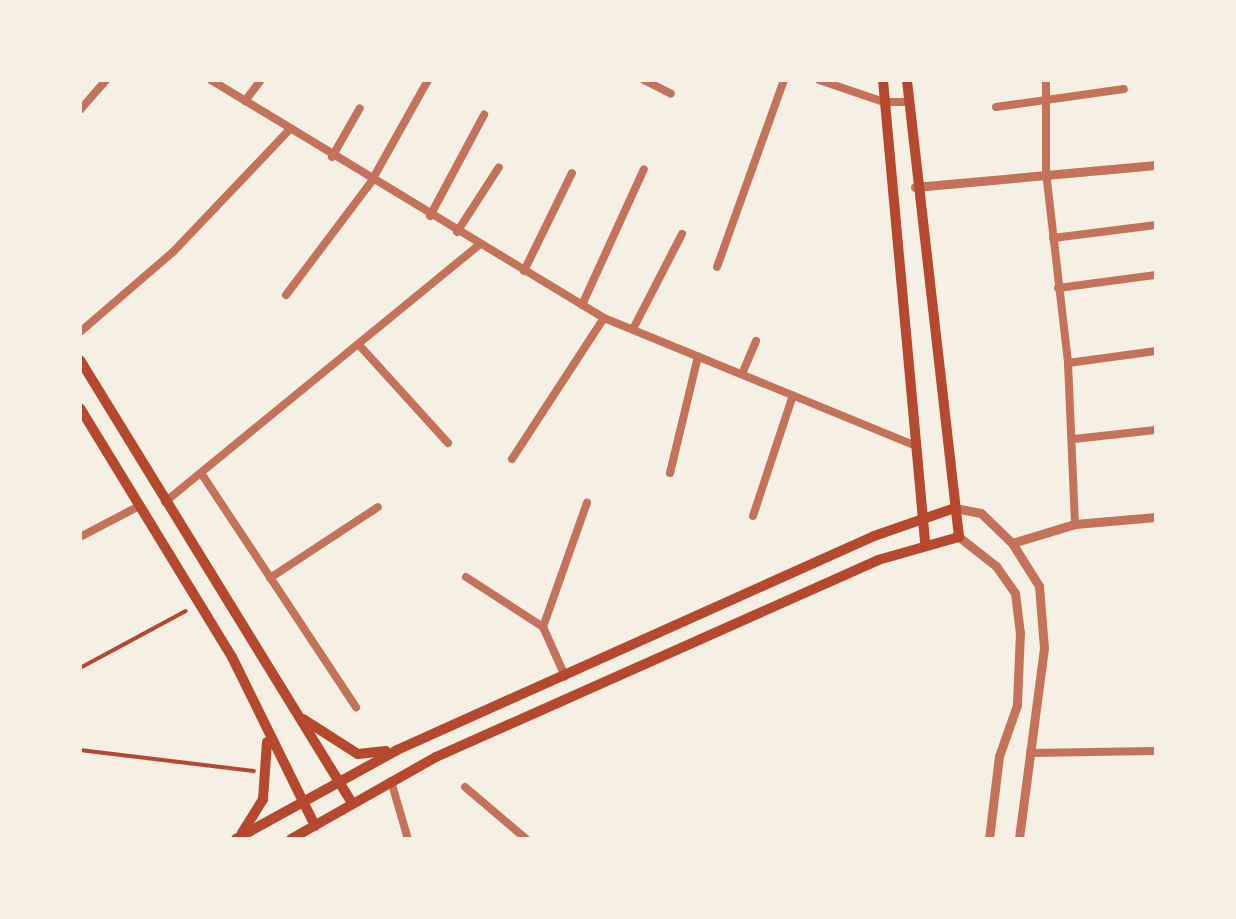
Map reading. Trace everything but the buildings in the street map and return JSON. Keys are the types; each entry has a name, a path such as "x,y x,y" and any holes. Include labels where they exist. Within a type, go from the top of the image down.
{"main road":[{"path":"883,80 925,545"},
{"path":"291,839 391,780 925,545 959,536 915,187 907,80"},
{"path":"80,360 352,803"},
{"path":"80,408 199,604 315,826"},
{"path":"238,838 335,779 397,750 920,517 955,508"},
{"path":"297,714 358,754 397,750"},
{"path":"238,838 264,798 268,773 266,736"}],"street":[{"path":"80,110 106,80"},
{"path":"211,80 371,182 604,318 916,446"},
{"path":"244,101 261,80"},
{"path":"286,295 371,182 428,80"},
{"path":"644,80 671,94"},
{"path":"718,267 784,80"},
{"path":"819,80 884,102 908,102"},
{"path":"1046,80 1046,172 1068,363 1075,524"},
{"path":"996,107 1124,89"},
{"path":"332,157 360,108"},
{"path":"430,216 484,115"},
{"path":"80,332 172,252 290,130"},
{"path":"915,187 1046,172 1156,165"},
{"path":"458,232 499,168"},
{"path":"582,304 644,170"},
{"path":"524,271 572,172"},
{"path":"1053,238 1156,225"},
{"path":"633,329 682,234"},
{"path":"165,502 479,245"},
{"path":"1058,288 1156,275"},
{"path":"512,460 604,318"},
{"path":"742,374 756,341"},
{"path":"360,346 448,443"},
{"path":"1068,363 1156,352"},
{"path":"670,473 698,356"},
{"path":"753,516 792,395"},
{"path":"1074,439 1156,430"},
{"path":"201,473 356,708"},
{"path":"543,627 587,503"},
{"path":"80,537 140,506"},
{"path":"270,578 378,507"},
{"path":"955,508 981,513 1012,543 1039,586 1044,648 1019,839"},
{"path":"1012,543 1075,524 1156,517"},
{"path":"959,536 996,566 1014,594 1020,632 1017,705 999,756 989,839"},
{"path":"466,577 543,627 565,676"},
{"path":"1030,753 1156,751"},
{"path":"391,780 408,839"},
{"path":"465,787 526,839"}],"path":[{"path":"80,668 199,604"},
{"path":"80,750 268,773"}]}
